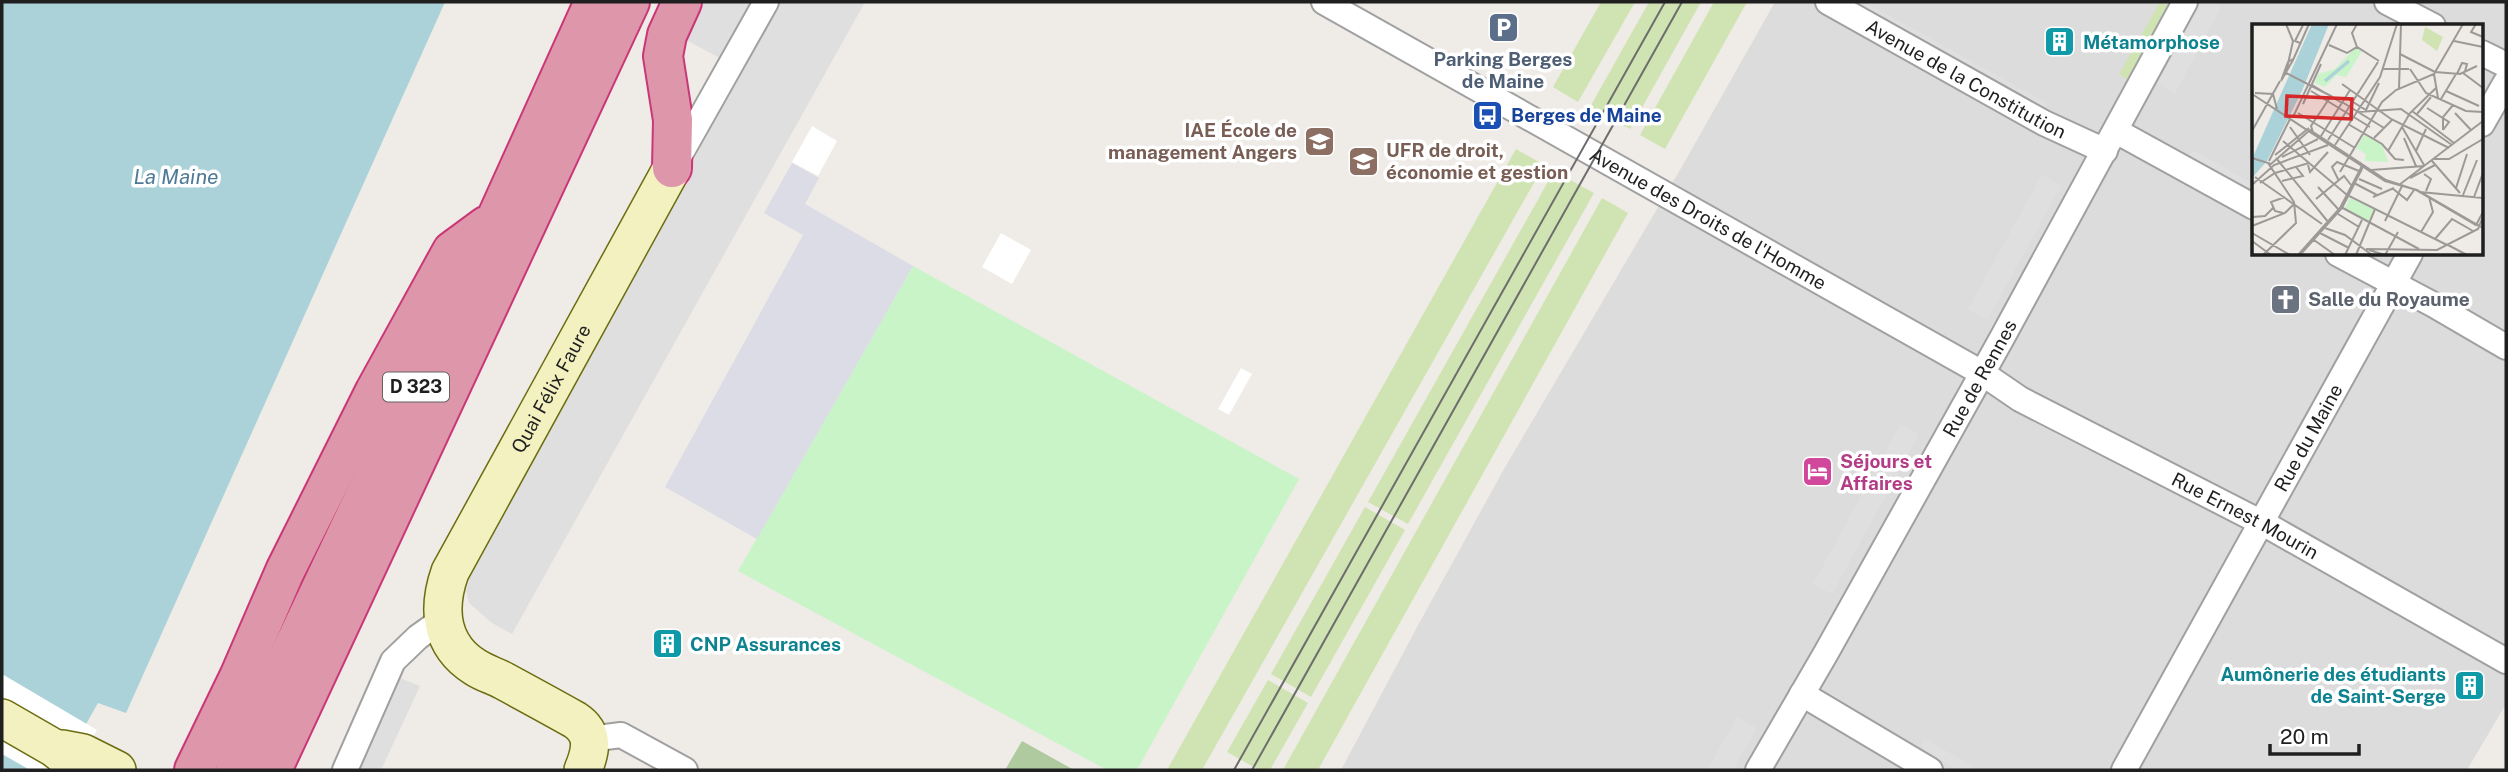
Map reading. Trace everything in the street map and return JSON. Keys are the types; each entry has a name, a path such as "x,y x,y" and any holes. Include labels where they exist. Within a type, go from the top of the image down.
{"highway":[{"name":"D 323","path":"235,770 496,219 594,2"},
{"name":"D 323","path":"272,770 630,2"},
{"path":"672,168 673,120 663,56 667,34 682,2"},
{"path":"194,770 239,677 285,571 400,345 452,251 496,219"}],"street":[{"name":"Quai Félix Faure","path":"442,620 442,605 450,572 766,2"},
{"name":"Avenue des Droits de l'Homme","path":"1324,2 1982,373"},
{"name":"Avenue de la Constitution","path":"1828,2 2044,123 2110,141 2252,205"},
{"name":"Rue de Rennes","path":"1758,770 1982,373 2185,2"},
{"path":"2387,2 2429,24"},
{"path":"2484,54 2506,65"},
{"path":"2484,120 2506,82"},
{"path":"2342,256 2506,347"},
{"name":"Rue du Maine","path":"2124,770 2409,256"},
{"name":"Rue Ernest Mourin","path":"1982,373 2020,399 2261,523 2506,661"},
{"path":"345,770 393,661 418,637 442,620 450,640 460,654 475,667 581,724 586,755 621,735 684,770"},
{"path":"1802,694 1930,770"},
{"path":"2,718 74,759 117,770"}],"shaded area":[{"path":"693,2 865,2 512,634 492,623 469,603 466,591 468,579 742,70 677,35"},
{"path":"1775,2 2506,2 2506,704 2467,770 1341,770 1504,469 1684,163"},
{"path":"1840,2 1865,2 2047,103 2041,113"},
{"path":"2201,2 2213,2 2222,6 2175,94 2157,83"},
{"path":"2193,150 2252,183 2252,192 2189,157"},
{"path":"792,163 819,178 805,204 913,266 757,539 665,487 803,235 764,213"},
{"path":"2042,175 2061,186 1987,320 1968,309"},
{"path":"1900,424 1919,435 1832,594 1813,584"},
{"path":"400,678 420,686 381,770 358,770"},
{"path":"1737,717 1757,728 1733,770 1707,770"},
{"path":"1925,738 1978,770 1957,770 1920,747"}],"green space":[{"path":"1601,2 1635,2 1578,102 1553,87"},
{"path":"1649,2 1701,2 1630,129 1590,107"},
{"path":"1714,2 1747,2 1665,149 1640,135"},
{"path":"2160,2 2169,6 2127,79 2119,74"},
{"path":"1516,149 1544,165 1202,770 1167,770"},
{"path":"1554,171 1594,193 1408,524 1368,502"},
{"path":"1602,198 1628,213 1318,770 1283,770"},
{"path":"913,266 1299,479 1137,770 1107,770 738,571"},
{"path":"1365,507 1405,530 1311,697 1271,674"},
{"path":"1268,680 1308,703 1270,770 1259,770 1227,752"},
{"path":"1022,741 1074,770 1005,770"}],"water":[{"name":"La Maine","path":"2,2 445,2 126,713 98,703 60,770 2,770"}],"pier":[{"path":"812,126 837,141 818,176 792,162"},
{"path":"1001,233 1031,250 1012,284 982,267"},
{"path":"1241,368 1252,374 1229,415 1218,409"},
{"path":"2,674 97,730 73,770 30,770 2,754"}],"tram line":[{"path":"1234,770 1665,2"},
{"path":"1252,770 1682,2"}],"place":[{"name":"Parking Berges de Maine","path":"1503,28"},
{"name":"Métamorphose","path":"2060,42"},
{"name":"Berges de Maine","path":"1488,115"},
{"name":"IAE École de management Angers","path":"1320,141"},
{"name":"UFR de droit, économie et gestion","path":"1363,161"},
{"name":"Salle du Royaume","path":"2285,299"},
{"name":"Séjours et Affaires","path":"1817,472"},
{"name":"CNP Assurances","path":"667,644"},
{"name":"Aumônerie des étudiants de Saint-Serge","path":"2469,685"}]}
